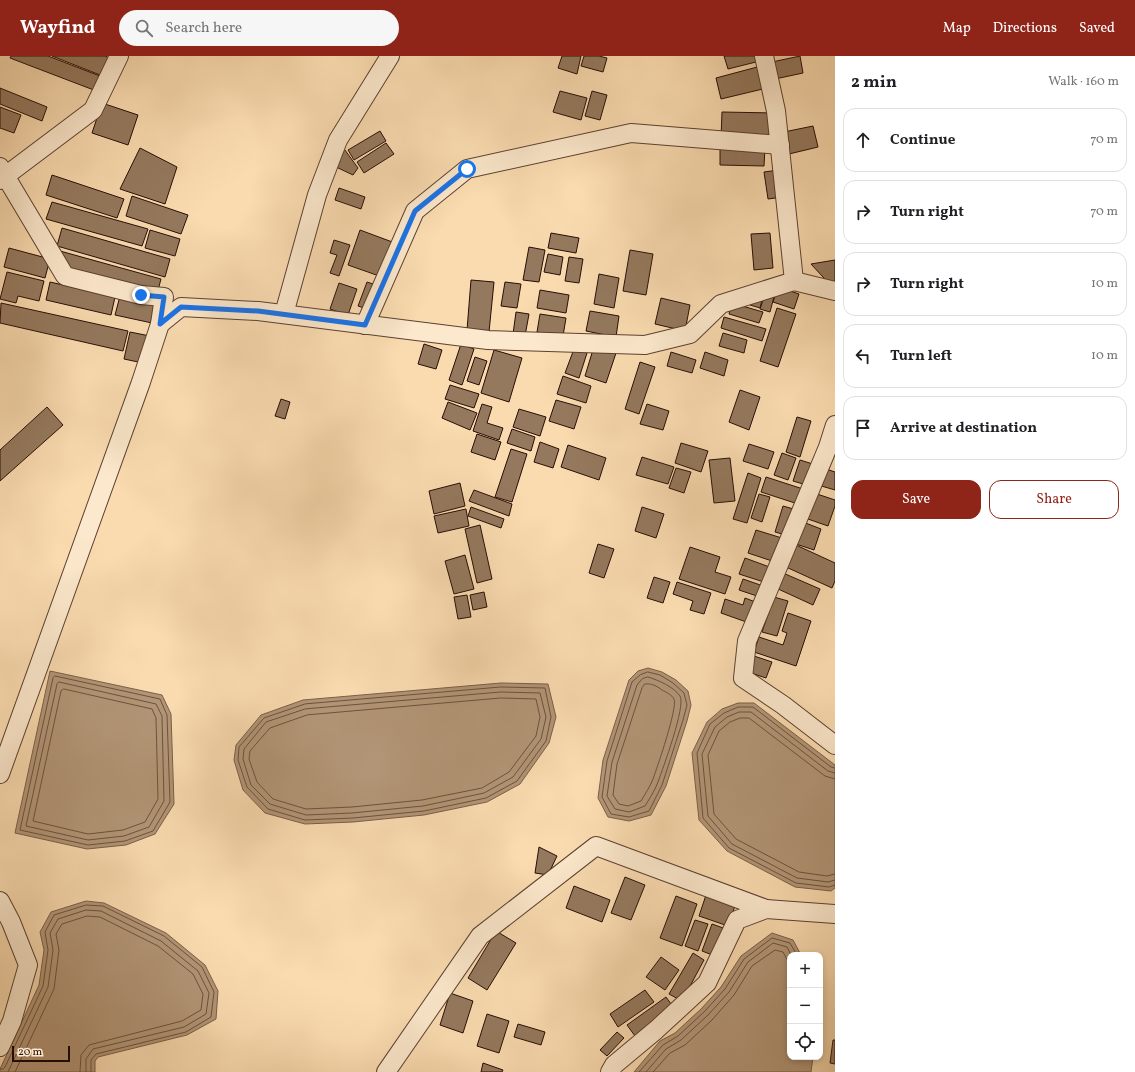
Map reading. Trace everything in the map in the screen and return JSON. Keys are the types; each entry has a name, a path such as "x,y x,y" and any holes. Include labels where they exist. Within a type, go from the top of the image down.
{"street":[{"path":"0,774 139,389 160,324 164,297 141,295 64,276 2,174 93,110 119,56"},
{"path":"284,314 317,195 338,140 390,56"},
{"path":"764,56 776,110 794,280"},
{"path":"365,325 415,211 467,169 631,133 780,146"},
{"path":"160,324 181,307 258,311 488,340 645,345 690,334 721,304 794,280 835,291"},
{"path":"835,425 828,447 747,641 743,678 783,705 835,745"},
{"path":"386,1072 480,936 596,846 766,909 835,914"},
{"path":"0,900 11,922 28,965 12,1021 0,1047"},
{"path":"610,1072 614,1065 656,1030 707,983 737,920 766,909"}],"water":[{"path":"648,668 662,672 676,680 688,691 691,705 687,721 666,786 651,815 629,821 608,817 598,798 603,760 629,680 638,671"},
{"path":"50,671 162,695 171,714 174,804 155,834 126,845 87,849 15,833"},
{"path":"501,683 548,684 556,717 549,743 520,784 487,802 424,815 353,822 305,824 265,813 243,790 234,760 236,745 261,715 303,700"},
{"path":"738,703 754,703 835,765 835,888 831,891 795,887 727,851 699,820 692,753 707,722 722,709"},
{"path":"86,901 104,903 166,933 205,965 218,991 216,1019 187,1035 98,1057 95,1061 95,1072 0,1072 0,1069 39,985 44,950 40,932 51,912"},
{"path":"772,933 793,940 799,952 787,952 787,1060 813,1060 811,1072 634,1072 660,1041 675,1033 701,1009 721,987 741,956"}],"building":[{"path":"11,56 48,56 105,78 99,92 10,58"},
{"path":"52,56 105,56 112,59 105,77"},
{"path":"562,56 581,56 577,74 558,68"},
{"path":"584,56 599,56 607,58 603,72 581,66"},
{"path":"724,56 759,56 760,61 728,69"},
{"path":"800,56 803,73 775,79 772,62"},
{"path":"761,66 767,88 721,99 716,78"},
{"path":"0,88 47,107 42,121 0,104"},
{"path":"560,91 587,98 581,120 553,112"},
{"path":"592,91 607,95 600,120 585,116"},
{"path":"102,103 138,115 128,145 92,133"},
{"path":"0,107 21,115 14,133 0,128"},
{"path":"722,112 774,113 773,139 721,138"},
{"path":"813,126 818,147 789,154 784,132"},
{"path":"380,131 386,141 354,160 348,150"},
{"path":"386,143 394,154 364,173 357,162"},
{"path":"342,146 358,168 353,175 334,166"},
{"path":"720,147 765,148 764,166 720,165"},
{"path":"140,148 177,167 165,204 120,189"},
{"path":"779,170 783,197 768,199 764,172"},
{"path":"52,175 124,199 117,218 46,195"},
{"path":"339,188 365,197 361,209 335,200"},
{"path":"132,196 188,215 181,234 126,216"},
{"path":"52,202 148,229 142,246 46,219"},
{"path":"62,228 170,259 165,277 57,246"},
{"path":"150,230 180,239 175,256 145,248"},
{"path":"360,230 395,243 382,277 348,265"},
{"path":"551,233 579,238 576,253 548,248"},
{"path":"770,233 773,268 754,270 751,234"},
{"path":"334,240 350,245 339,276 330,273 337,255 330,253"},
{"path":"529,247 545,250 539,282 523,280"},
{"path":"9,248 50,259 45,278 4,267"},
{"path":"630,250 653,254 646,295 623,291"},
{"path":"60,251 161,279 157,294 67,270"},
{"path":"548,254 563,257 560,275 544,272"},
{"path":"569,257 583,259 579,283 565,281"},
{"path":"835,260 835,289 834,289 811,264"},
{"path":"7,272 44,281 39,301 18,296 16,303 0,299"},
{"path":"599,274 619,278 614,308 594,304"},
{"path":"471,280 494,282 489,332 467,330"},
{"path":"50,282 115,297 111,315 46,300"},
{"path":"367,282 379,286 370,310 358,306"},
{"path":"505,282 521,284 517,308 501,306"},
{"path":"339,283 357,289 348,315 330,309"},
{"path":"778,287 799,294 794,309 773,302"},
{"path":"540,290 569,295 566,313 537,308"},
{"path":"766,291 775,293 770,312 760,309"},
{"path":"120,296 156,305 152,323 115,315"},
{"path":"753,297 762,300 760,308 750,305"},
{"path":"661,298 690,305 685,331 655,324"},
{"path":"1,303 128,331 123,351 0,323"},
{"path":"732,303 763,312 759,323 729,314"},
{"path":"777,308 796,314 778,367 760,361"},
{"path":"590,311 619,316 616,337 586,331"},
{"path":"516,312 529,314 525,336 513,334"},
{"path":"540,314 566,318 563,336 537,332"},
{"path":"724,317 766,329 762,341 721,328"},
{"path":"130,332 150,336 143,363 124,359"},
{"path":"723,333 747,340 744,353 719,346"},
{"path":"595,343 617,350 606,383 585,376"},
{"path":"424,344 442,350 436,369 418,364"},
{"path":"461,344 474,349 462,385 449,380"},
{"path":"574,349 587,353 579,378 565,373"},
{"path":"494,350 522,358 509,402 481,393"},
{"path":"671,352 696,360 692,373 667,366"},
{"path":"705,352 728,360 724,376 700,368"},
{"path":"475,357 487,361 479,385 467,381"},
{"path":"640,362 655,367 639,414 625,409"},
{"path":"563,376 591,386 586,403 557,394"},
{"path":"450,385 479,394 474,408 445,399"},
{"path":"740,390 760,397 749,430 729,422"},
{"path":"281,399 290,402 285,419 275,416"},
{"path":"556,400 581,407 574,429 549,421"},
{"path":"448,402 477,413 470,430 442,418"},
{"path":"482,404 492,407 487,423 503,428 499,440 473,431"},
{"path":"647,404 669,411 663,430 640,424"},
{"path":"47,407 63,425 0,481 0,450"},
{"path":"519,409 546,417 540,436 513,427"},
{"path":"797,417 811,421 800,457 786,452"},
{"path":"512,429 535,437 531,451 507,443"},
{"path":"477,434 501,442 495,460 471,452"},
{"path":"540,442 559,449 553,468 534,462"},
{"path":"681,443 708,451 701,472 675,463"},
{"path":"749,444 774,452 768,469 743,461"},
{"path":"568,445 606,458 599,480 561,467"},
{"path":"511,449 527,454 512,502 495,497"},
{"path":"782,453 796,458 788,480 774,475"},
{"path":"642,457 674,467 668,484 636,475"},
{"path":"730,458 735,501 714,503 709,460"},
{"path":"800,460 816,465 810,486 793,481"},
{"path":"676,468 691,472 684,493 669,488"},
{"path":"823,468 835,472 835,490 818,485"},
{"path":"748,473 761,478 747,523 733,519"},
{"path":"766,477 803,489 798,504 761,492"},
{"path":"460,483 465,506 434,514 429,491"},
{"path":"474,490 512,504 509,516 469,501"},
{"path":"814,493 835,500 835,506 828,526 805,518"},
{"path":"759,494 770,497 762,522 751,518"},
{"path":"783,506 797,510 789,536 775,532"},
{"path":"471,507 504,519 501,528 468,516"},
{"path":"642,507 664,514 656,538 635,531"},
{"path":"466,509 469,526 438,533 434,516"},
{"path":"803,522 821,529 814,550 796,544"},
{"path":"480,525 492,579 477,583 465,529"},
{"path":"756,530 785,539 778,563 748,553"},
{"path":"598,544 614,549 604,578 589,573"},
{"path":"796,545 835,563 835,581 832,588 786,567"},
{"path":"690,547 720,557 715,572 731,577 725,594 679,579"},
{"path":"465,555 474,589 454,594 445,561"},
{"path":"745,558 775,569 770,584 739,574"},
{"path":"783,573 820,589 813,605 776,588"},
{"path":"654,577 670,582 663,603 647,598"},
{"path":"743,579 766,587 763,598 739,590"},
{"path":"677,582 711,593 704,614 690,610 693,601 673,594"},
{"path":"484,592 487,607 473,610 470,595"},
{"path":"467,595 471,617 458,619 454,597"},
{"path":"774,597 788,601 777,636 762,632"},
{"path":"745,598 758,603 752,624 721,613 725,599 743,605"},
{"path":"788,613 811,621 796,666 754,652 759,637 783,645 787,633 782,631"},
{"path":"754,656 772,662 766,678 748,672"},
{"path":"539,847 557,856 548,875 535,873"},
{"path":"625,877 645,885 631,920 611,913"},
{"path":"574,886 610,900 602,922 566,908"},
{"path":"706,895 735,906 728,926 699,916"},
{"path":"676,896 697,904 682,946 660,938"},
{"path":"695,920 708,924 698,951 685,946"},
{"path":"712,924 726,929 715,956 702,951"},
{"path":"496,931 516,943 487,990 468,978"},
{"path":"693,953 704,960 682,1001 669,994"},
{"path":"661,957 679,970 665,990 646,977"},
{"path":"645,990 654,1002 618,1027 610,1014"},
{"path":"450,993 473,1001 463,1033 440,1025"},
{"path":"666,997 674,1008 635,1036 627,1025"},
{"path":"487,1014 509,1021 499,1053 477,1046"},
{"path":"518,1024 545,1032 541,1045 514,1037"},
{"path":"617,1032 624,1038 607,1056 600,1050"},
{"path":"833,1040 835,1040 835,1064 830,1063"},
{"path":"483,1063 503,1070 502,1072 481,1072"}],"route":[{"path":"141,295 164,297 160,324 181,307 258,311 365,325 415,211 467,169"}]}
